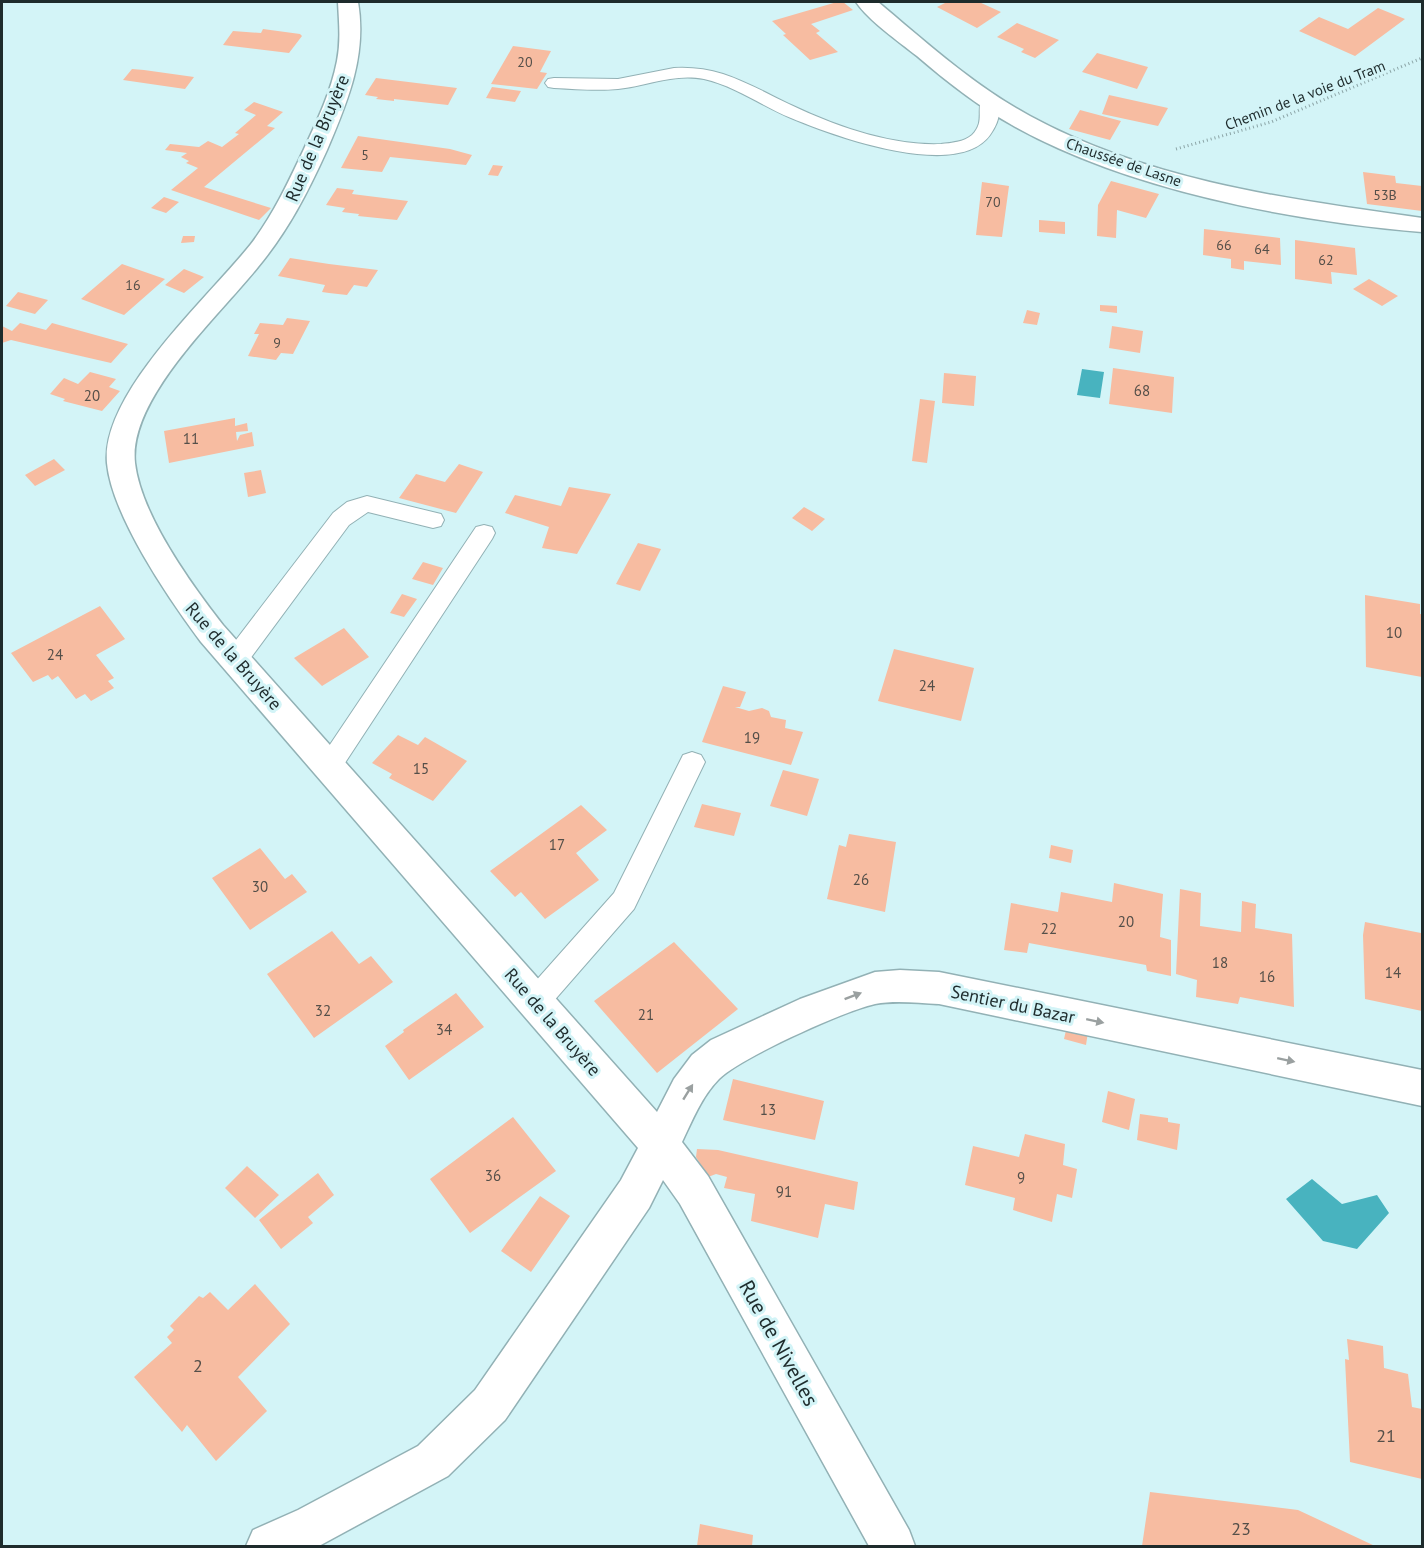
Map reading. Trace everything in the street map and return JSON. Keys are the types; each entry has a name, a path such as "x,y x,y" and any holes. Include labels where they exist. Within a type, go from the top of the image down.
{"street":[{"name":"Rue de la Bruyère","path":"348,2 352,32 346,72 332,112 301,183 277,225 250,261 153,374 130,418 122,445 121,461 127,483 151,542 184,597 235,660 330,765 660,1143"},
{"name":"Chaussée de Lasne","path":"866,2 927,54 989,101 1045,134 1124,165 1242,198 1422,225"},
{"name":"Sentier du Bazar","path":"269,1546 314,1526 433,1461 490,1405 635,1194 687,1092 705,1067 724,1052 813,1011 875,988 900,986 939,988 1422,1088"},
{"name":"Rue de Nivelles","path":"660,1143 694,1190 893,1546"}],"lane":[{"path":"554,83 602,85 670,73 700,74 724,79 786,110 830,127 872,140 920,149 950,149 966,146 981,137 989,123 989,101"},
{"path":"235,660 341,519 355,508 372,504 433,520"},
{"path":"330,765 484,533"},
{"path":"535,1002 624,901 692,762"}],"path":[{"name":"Chemin de la voie du Tram","path":"1124,165 1152,153 1210,142 1261,126 1329,100 1422,58"}],"water":[{"path":"1082,369 1104,372 1100,398 1077,395"},
{"path":"1312,1179 1342,1204 1377,1195 1389,1213 1357,1249 1323,1241 1286,1199"}],"building":[{"path":"843,2 853,10 811,24 820,31 816,33 838,52 810,60 783,35 786,34 772,21"},
{"path":"947,2 979,2 1001,12 977,28 937,7"},
{"path":"1378,8 1405,19 1355,56 1299,31 1319,17 1348,29"},
{"path":"1017,23 1059,40 1035,58 1021,52 1024,49 997,37"},
{"path":"263,29 302,36 289,53 223,45 233,31 261,33"},
{"path":"513,46 551,51 540,72 547,73 537,89 491,84"},
{"path":"1097,53 1148,67 1137,89 1082,72"},
{"path":"132,69 194,77 185,89 123,80"},
{"path":"376,78 457,88 448,105 376,99 378,97 365,95"},
{"path":"492,87 521,91 515,102 486,98"},
{"path":"1109,95 1168,108 1158,126 1102,114"},
{"path":"254,102 283,112 267,126 275,128 204,187 271,208 259,220 171,190 198,168 186,163 189,161 181,157 187,153 165,150 170,144 199,147 208,141 222,147 239,134 235,133 256,115 244,110"},
{"path":"1080,110 1121,121 1110,140 1069,129"},
{"path":"358,136 450,149 472,155 466,165 390,157 382,172 341,168"},
{"path":"493,165 503,166 498,176 488,175"},
{"path":"1363,172 1395,176 1396,183 1422,186 1422,211 1367,204"},
{"path":"1111,181 1159,194 1146,218 1117,210 1116,238 1097,236 1098,205"},
{"path":"982,182 1009,186 1002,237 976,235"},
{"path":"337,188 354,190 352,194 408,201 397,220 358,216 359,214 342,212 345,208 326,205"},
{"path":"164,197 179,202 166,213 151,208"},
{"path":"1039,220 1065,222 1065,234 1039,232"},
{"path":"1204,229 1280,238 1281,265 1244,261 1244,270 1231,268 1231,259 1203,255"},
{"path":"183,236 195,236 194,242 181,243"},
{"path":"1295,240 1355,248 1357,275 1331,272 1332,284 1295,279"},
{"path":"290,258 378,270 367,287 354,285 347,295 329,293 322,292 325,285 278,276"},
{"path":"122,264 165,279 124,315 81,299"},
{"path":"184,269 204,277 184,293 165,285"},
{"path":"1369,279 1398,296 1382,306 1353,289"},
{"path":"18,292 48,300 35,314 6,306"},
{"path":"1100,305 1117,306 1117,313 1100,311"},
{"path":"1027,310 1040,313 1037,325 1023,323"},
{"path":"287,318 310,321 293,354 281,353 276,360 248,356 259,334 254,334 260,323 283,325"},
{"path":"20,323 46,330 52,323 128,344 111,363 11,340 2,343 2,326 12,331"},
{"path":"1112,326 1143,331 1140,353 1109,348"},
{"path":"1113,368 1174,377 1172,413 1109,404"},
{"path":"90,372 116,379 109,387 120,391 102,411 63,401 65,399 50,394 64,378 78,384"},
{"path":"944,373 976,376 974,406 942,403"},
{"path":"920,399 935,401 927,463 912,461"},
{"path":"235,418 235,426 247,423 248,431 236,432 237,441 240,435 252,432 254,446 169,463 164,431"},
{"path":"54,459 65,470 35,486 25,475"},
{"path":"459,464 483,472 456,513 399,498 416,474 445,482"},
{"path":"261,470 266,493 248,497 244,473"},
{"path":"569,487 611,494 577,554 542,548 549,527 505,513 515,495 561,506"},
{"path":"804,507 825,519 812,531 792,518"},
{"path":"638,543 661,549 640,591 616,584"},
{"path":"423,562 443,568 433,585 412,579"},
{"path":"402,594 417,599 404,617 390,613"},
{"path":"1365,595 1420,604 1422,677 1366,667"},
{"path":"100,606 125,639 96,655 114,678 108,681 114,688 91,701 85,694 76,699 58,676 52,680 48,675 33,682 11,653"},
{"path":"344,628 369,657 322,686 294,658"},
{"path":"894,649 974,668 961,721 878,701"},
{"path":"723,686 746,692 740,707 735,707 749,711 762,708 769,711 771,717 786,720 785,728 803,732 791,765 702,742"},
{"path":"398,735 418,745 425,737 467,761 433,801 389,778 392,774 372,763"},
{"path":"783,770 819,779 807,816 770,806"},
{"path":"702,804 741,813 734,836 694,827"},
{"path":"581,805 607,830 576,853 599,880 545,919 521,892 515,897 490,871"},
{"path":"849,834 896,842 885,912 827,899 839,845 846,847"},
{"path":"1051,845 1073,850 1071,863 1049,858"},
{"path":"260,848 285,879 292,874 307,892 250,930 212,878"},
{"path":"1114,883 1163,894 1160,937 1171,940 1171,976 1147,971 1146,965 1029,943 1027,953 1004,950 1011,903 1058,912 1061,892 1112,902"},
{"path":"1180,889 1201,893 1200,926 1241,932 1242,901 1256,904 1255,928 1292,934 1294,1007 1240,997 1238,1004 1196,997 1197,980 1176,974"},
{"path":"1365,922 1421,933 1422,1011 1365,999 1363,935"},
{"path":"332,931 359,964 371,956 393,982 314,1038 267,974"},
{"path":"674,942 738,1009 657,1073 594,1001"},
{"path":"456,993 484,1027 409,1080 385,1046 404,1032 403,1030"},
{"path":"1067,1026 1088,1032 1086,1045 1064,1039"},
{"path":"733,1079 824,1101 815,1140 723,1120"},
{"path":"1108,1091 1135,1099 1129,1130 1102,1122"},
{"path":"1140,1114 1168,1118 1168,1122 1180,1124 1177,1150 1137,1140"},
{"path":"513,1117 556,1171 470,1233 430,1179"},
{"path":"1025,1134 1065,1144 1063,1165 1077,1169 1072,1198 1057,1194 1052,1222 1013,1210 1015,1198 965,1185 973,1146 1019,1157"},
{"path":"697,1149 718,1150 858,1182 854,1210 825,1204 818,1238 751,1221 755,1194 724,1188 727,1177 716,1174 708,1177 696,1157"},
{"path":"247,1166 279,1195 255,1218 225,1188"},
{"path":"318,1173 334,1195 308,1217 313,1223 281,1249 259,1220"},
{"path":"540,1196 570,1216 531,1272 501,1251"},
{"path":"255,1284 290,1324 238,1377 267,1411 216,1461 187,1425 182,1432 134,1377 172,1343 167,1337 174,1330 170,1326 199,1296 203,1298 210,1292 228,1310"},
{"path":"1347,1339 1383,1346 1384,1368 1408,1374 1412,1407 1422,1409 1422,1479 1350,1462 1345,1359 1349,1360"},
{"path":"1150,1492 1298,1510 1375,1546 1142,1546"},
{"path":"700,1524 753,1535 752,1546 697,1546"}]}
